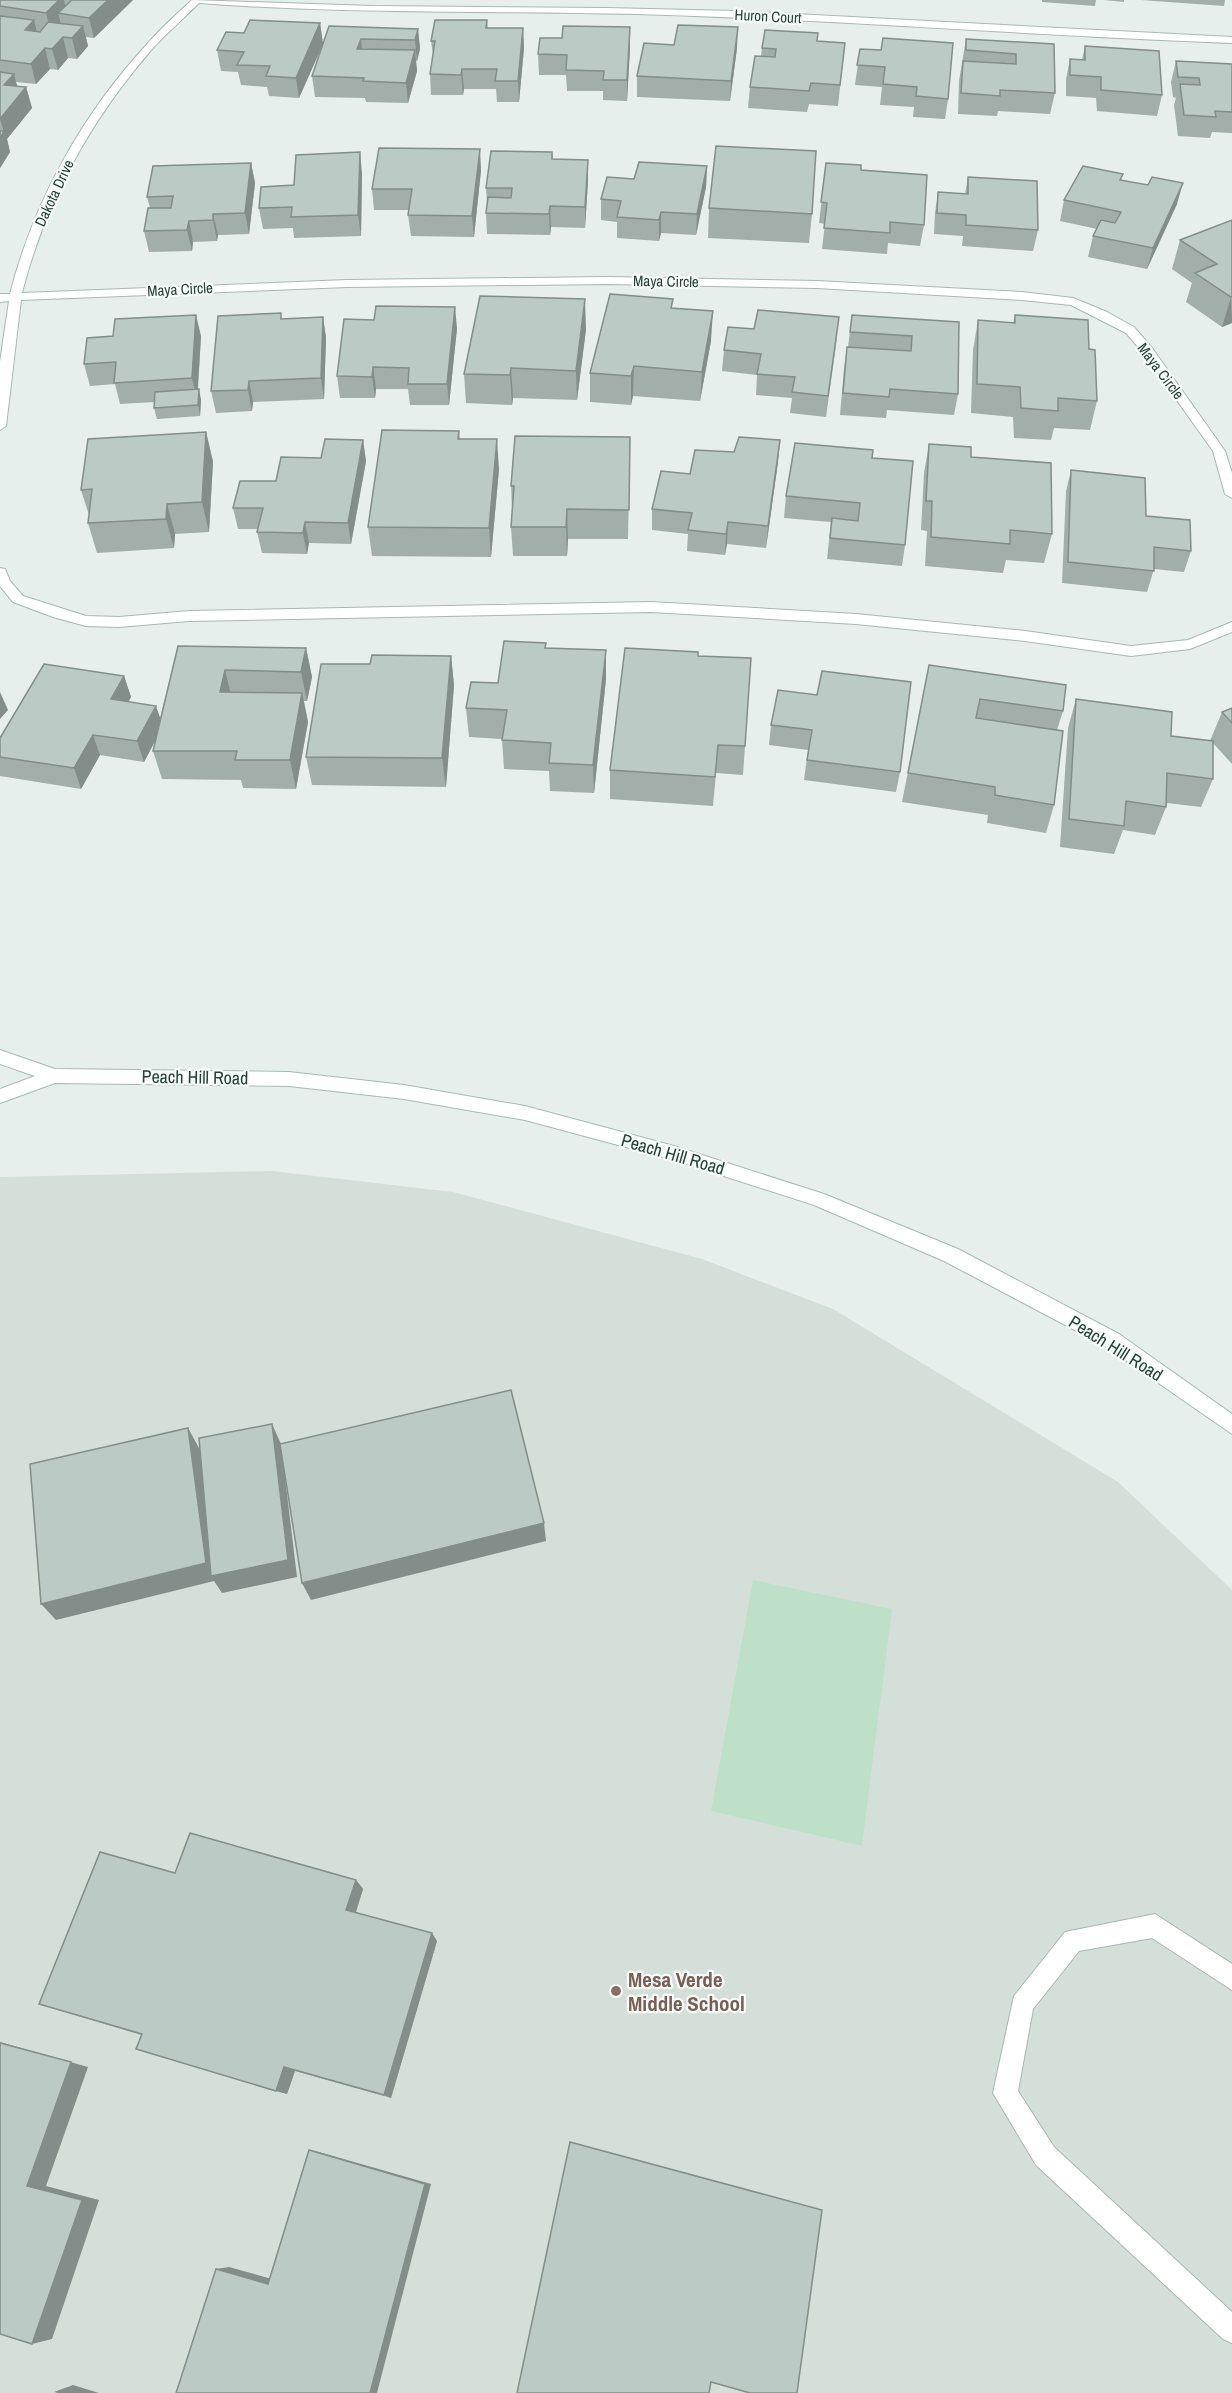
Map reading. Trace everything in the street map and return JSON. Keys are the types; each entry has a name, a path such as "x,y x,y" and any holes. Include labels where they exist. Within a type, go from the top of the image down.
{"street":[{"name":"Huron Court","path":"197,0 316,9 560,9 743,15 1232,40"},
{"name":"Dakota Drive","path":"0,426 15,297 39,223 80,140 111,94 151,45 197,0"},
{"name":"Maya Circle","path":"0,298 342,283 525,279 696,280 1022,296 1073,302 1130,330 1148,351 1219,451 1232,494"},
{"path":"0,572 4,582 18,599 58,615 86,621 119,622 189,616 651,607 856,619 1024,636 1131,651 1190,644 1232,627"},
{"name":"Peach Hill Road","path":"0,1057 55,1076 289,1079 404,1092 525,1113 674,1153 818,1199 951,1255 1112,1340 1232,1425"},
{"name":"Peach Hill Road","path":"0,1096 55,1076"},
{"path":"1232,1978 1155,1926 1072,1940 1022,2004 1005,2093 1045,2156 1232,2330"}],"shaded area":[{"name":"Mesa Verde Middle School","path":"272,1171 453,1192 702,1259 833,1309 1118,1482 1232,1590 1232,2393 0,2393 0,1177"}],"green space":[{"path":"753,1580 892,1609 862,1846 711,1811"}],"building":[{"path":"0,0 59,0 46,13 0,6"},
{"path":"72,0 108,0 89,18 58,13"},
{"path":"0,16 34,20 25,30 40,32 48,22 83,26 72,38 63,37 52,49 45,48 31,64 0,60"},
{"path":"250,20 320,23 296,78 266,76 270,66 237,65 244,52 217,50 226,32 244,33"},
{"path":"435,20 487,20 486,28 523,28 518,81 495,81 497,69 462,69 461,75 430,74 435,41 431,41"},
{"path":"678,25 738,27 731,81 637,76 644,43 674,45"},
{"path":"329,26 418,29 415,40 361,39 357,49 415,50 406,83 363,81 364,78 312,76"},
{"path":"563,26 630,27 627,80 603,80 604,71 566,70 567,55 538,54 540,38 562,38"},
{"path":"765,30 818,33 817,41 845,43 840,85 811,83 809,91 750,87 755,56 775,57 776,49 762,48"},
{"path":"883,38 953,43 948,99 916,96 917,87 883,84 885,67 857,65 860,49 881,50"},
{"path":"966,39 1054,44 1055,93 1000,90 1000,96 961,93 963,61 1016,64 1016,54 966,50"},
{"path":"1085,46 1159,51 1162,95 1101,90 1101,77 1070,75 1070,59 1085,60"},
{"path":"1176,61 1232,64 1232,112 1215,111 1216,117 1184,115 1180,84 1200,85 1199,78 1178,77"},
{"path":"0,72 14,74 4,85 26,87 0,119"},
{"path":"716,146 816,151 812,214 709,208"},
{"path":"379,148 480,149 472,216 408,215 412,189 372,189"},
{"path":"491,151 552,152 552,159 588,160 585,207 550,206 549,214 486,213 488,197 511,198 512,188 486,188"},
{"path":"360,152 358,215 291,217 292,207 259,208 261,187 294,185 296,155"},
{"path":"639,162 707,166 697,214 661,212 659,220 617,217 621,201 601,199 607,177 634,179"},
{"path":"251,163 245,213 213,214 213,220 189,221 187,230 144,231 148,208 171,208 173,196 147,197 153,166"},
{"path":"826,163 861,165 861,170 927,175 924,225 890,222 890,233 824,228 827,203 821,202"},
{"path":"1083,166 1123,174 1120,180 1148,185 1152,177 1183,183 1153,248 1093,236 1101,220 1115,223 1121,212 1064,200"},
{"path":"968,177 1037,181 1038,230 966,225 966,215 937,213 938,192 968,194"},
{"path":"1232,220 1231,297 1195,273 1217,264 1180,240"},
{"path":"610,294 673,299 671,308 713,311 702,372 634,366 631,376 590,373"},
{"path":"480,296 585,299 576,371 511,368 510,375 464,374"},
{"path":"376,306 455,307 447,384 408,384 409,368 373,367 372,377 337,376 344,319 374,320"},
{"path":"758,310 839,317 828,396 792,392 795,377 757,374 761,354 724,350 728,327 754,329"},
{"path":"281,313 281,319 323,317 321,378 249,381 248,390 211,391 218,316"},
{"path":"196,315 192,378 114,383 116,362 84,364 87,338 113,336 115,319"},
{"path":"852,315 959,322 958,394 890,389 889,397 843,393 847,347 911,351 912,336 850,332"},
{"path":"1015,315 1088,320 1089,349 1095,350 1097,401 1058,398 1058,411 1021,408 1020,387 977,384 978,320 1015,323"},
{"path":"199,389 198,405 154,408 155,392"},
{"path":"382,430 459,431 458,439 497,439 489,528 368,527"},
{"path":"206,432 202,502 167,504 166,519 88,523 92,489 81,490 88,439"},
{"path":"515,436 630,437 629,510 567,509 566,527 511,527 514,486 511,486"},
{"path":"739,437 780,440 768,526 728,522 726,534 688,530 692,513 652,509 661,471 690,474 695,450 734,452"},
{"path":"325,439 363,440 348,523 305,522 303,533 257,532 263,508 233,508 240,481 276,481 281,457 321,458"},
{"path":"795,443 873,450 872,458 913,461 905,545 830,538 832,518 858,521 860,503 786,496"},
{"path":"929,444 971,447 971,457 1051,463 1052,534 1010,530 1010,544 931,537 932,501 926,501"},
{"path":"1071,470 1145,478 1146,516 1190,520 1191,551 1154,547 1154,571 1068,562"},
{"path":"504,641 546,643 545,648 606,650 593,765 549,763 551,743 502,740 507,710 466,708 471,682 498,683"},
{"path":"178,646 306,648 301,672 225,670 220,692 302,693 290,760 235,760 237,751 153,751"},
{"path":"625,648 698,652 698,656 751,658 745,746 718,745 715,777 610,770"},
{"path":"372,655 451,656 442,758 306,757 321,664 370,664"},
{"path":"44,664 124,676 111,699 156,706 137,741 93,735 74,768 0,757 0,738"},
{"path":"929,665 1066,685 1063,711 980,699 976,718 1063,731 1054,805 995,795 995,787 908,773"},
{"path":"822,671 911,682 900,772 807,760 812,730 771,725 778,690 817,695"},
{"path":"1076,699 1172,712 1171,736 1213,741 1213,779 1167,773 1166,807 1126,801 1124,826 1069,819"},
{"path":"1232,708 1232,723 1222,712"},
{"path":"511,1390 544,1523 302,1583 280,1444"},
{"path":"272,1424 288,1560 211,1576 199,1438"},
{"path":"188,1428 206,1563 41,1604 30,1464"},
{"path":"190,1833 356,1880 346,1910 432,1933 384,2095 284,2067 276,2091 136,2049 142,2034 39,2004 100,1852 175,1873"},
{"path":"0,2043 71,2062 27,2186 82,2200 32,2344 0,2334"},
{"path":"570,2142 822,2210 797,2393 750,2393 711,2382 709,2393 517,2393"},
{"path":"309,2150 425,2184 370,2393 176,2393 216,2269 268,2284"}],"place":[{"name":"Mesa Verde Middle School","path":"616,1991"}]}
